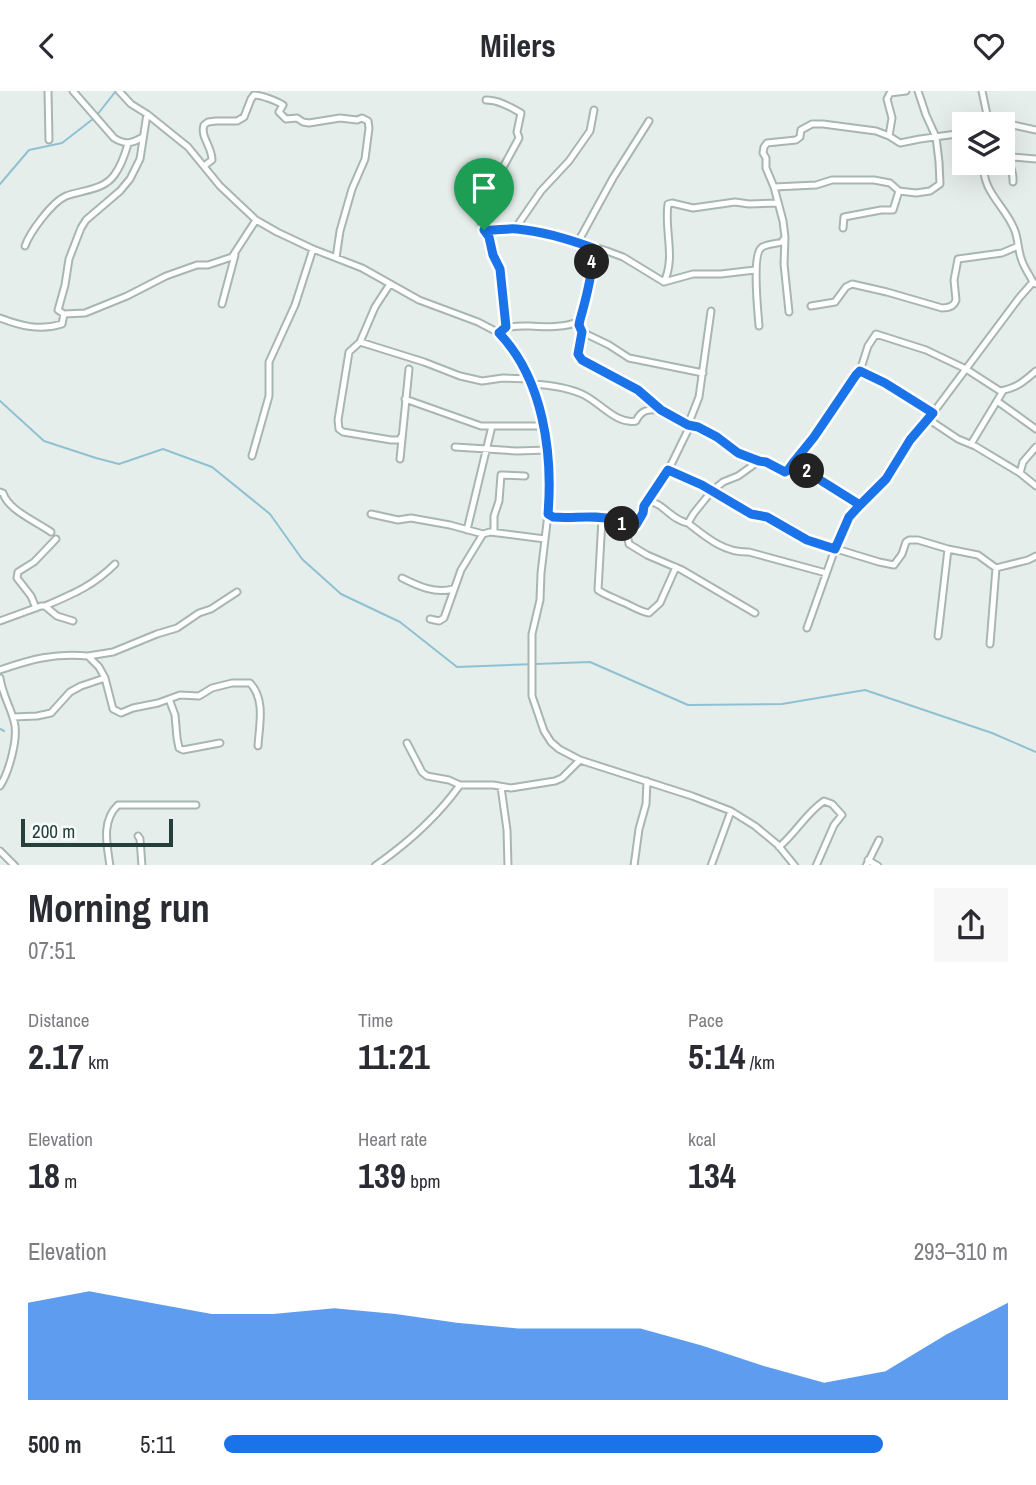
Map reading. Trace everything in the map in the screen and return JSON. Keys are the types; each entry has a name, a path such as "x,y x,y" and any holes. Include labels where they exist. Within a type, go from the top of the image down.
{"street":[{"path":"48,91 49,140"},
{"path":"73,91 114,138 128,144 143,137"},
{"path":"119,91 131,104 188,147 232,199 257,220 313,249 362,268 419,300 478,322 499,333 510,345 531,382 548,450 548,514 540,600 532,634 533,697 538,717 551,742 580,760 731,811 755,826 794,865"},
{"path":"889,136 892,118 887,99 890,93 906,91"},
{"path":"774,187 816,185 832,180 874,180 890,183 898,191 930,191 940,184 939,162 936,137 918,91"},
{"path":"982,91 986,112"},
{"path":"204,166 212,160 202,133 204,125 208,122 242,119 254,96 279,102 283,105 279,112 286,119 297,118 309,123 340,118 362,118 368,121 365,159 354,182 336,258"},
{"path":"472,206 486,203 494,196 500,173 519,138 517,132 521,113 494,100 486,100"},
{"path":"515,229 541,191 590,131 594,110"},
{"path":"147,114 140,159 130,180 81,228 69,259 58,310 64,314 85,313 166,276 232,257 257,220"},
{"path":"578,243 613,178 649,121"},
{"path":"789,313 784,264 785,237 781,211 766,168 764,146 767,143 796,140 800,137 801,129 812,124 876,131 901,143 952,135"},
{"path":"1015,125 1036,130"},
{"path":"25,246 41,219 63,197 94,189 116,174 128,144"},
{"path":"1015,157 1036,159"},
{"path":"807,628 849,517 886,479 910,440 1019,298 1035,283 1021,259 1016,232 992,195 985,182 985,175"},
{"path":"1013,182 1014,175"},
{"path":"462,187 489,237 500,269 506,327"},
{"path":"843,228 844,217 893,210 898,191"},
{"path":"664,282 668,273 670,235 666,216 668,204 693,208 735,202 778,203"},
{"path":"484,230 515,229 607,251 623,257 664,282 693,274 755,270"},
{"path":"759,327 755,270 758,250 782,242 785,237"},
{"path":"811,306 835,302 846,287 852,284 948,308 956,300 954,280 959,258 1002,253 1018,246"},
{"path":"593,248 579,325 582,332 578,354 582,360 638,390 661,410 717,437 738,453 766,462 785,472 814,437 860,371 874,335 924,349 966,369 1000,391 1022,384 1036,371"},
{"path":"252,456 268,396 269,362 295,305 313,249"},
{"path":"222,304 236,252"},
{"path":"390,285 375,307 360,342 349,352 338,420 339,429 343,432 391,440 401,437"},
{"path":"548,514 560,518 584,516 615,520 631,526 639,523 647,501 668,470 688,430 699,397 711,311"},
{"path":"0,318 22,326 50,328 62,324 64,314"},
{"path":"499,333 506,327 515,325 547,327 575,324 580,320"},
{"path":"582,332 629,358 702,373"},
{"path":"360,342 460,376 482,381 503,379 531,382 579,392 595,400 624,422 636,421 639,414 649,409 661,410"},
{"path":"400,459 409,369"},
{"path":"860,371 933,413"},
{"path":"971,444 1003,391"},
{"path":"405,399 481,426 543,426"},
{"path":"997,401 1036,429"},
{"path":"928,419 1020,473 1036,486"},
{"path":"467,530 492,426"},
{"path":"455,447 548,450"},
{"path":"1020,473 1023,462 1036,447"},
{"path":"688,523 711,492 759,461"},
{"path":"793,463 860,505"},
{"path":"668,470 751,514 767,517 807,540 892,565 902,554 908,540 978,555 996,568 1036,556"},
{"path":"494,532 500,475 525,476"},
{"path":"0,492 11,506 51,532"},
{"path":"0,509 6,501"},
{"path":"647,501 654,502 675,519 688,523 704,536 737,553 749,552 827,573"},
{"path":"371,514 398,520 411,518 484,534 494,532 545,539"},
{"path":"602,519 598,590 606,596 649,613 660,603 676,567"},
{"path":"625,525 629,544 676,567 755,613"},
{"path":"430,619 442,621 461,570 484,534"},
{"path":"36,608 18,579 18,572 34,562 56,539"},
{"path":"937,636 948,549"},
{"path":"0,621 45,606 86,587 102,577 115,564"},
{"path":"990,644 996,568"},
{"path":"402,578 419,586 441,591 453,589"},
{"path":"0,670 34,658 113,652 177,628 237,592"},
{"path":"45,606 57,616 73,621"},
{"path":"88,656 105,678 113,709 121,713 180,695 199,696 212,688 232,683 250,683 255,689 261,710 258,746"},
{"path":"0,678 16,724 16,737 5,778 0,786"},
{"path":"13,717 51,713 67,695 81,686 105,678"},
{"path":"169,699 175,715 179,748 183,750 220,743"},
{"path":"407,743 422,772 427,776 460,785 511,788 555,781 562,778 580,760"},
{"path":"634,865 646,804 647,781"},
{"path":"376,865 425,827 460,785"},
{"path":"502,787 508,865"},
{"path":"779,847 815,807 824,801 832,804 842,815 834,824 816,865"},
{"path":"110,865 107,820 118,805 196,805"},
{"path":"711,865 731,811"},
{"path":"138,836 142,865"},
{"path":"867,863 879,840"},
{"path":"0,851 14,865"}],"waterway":[{"path":"97,115 116,91"},
{"path":"0,184 29,150 62,143 93,119"},
{"path":"0,401 44,441 96,458 119,464 163,449 212,467 270,514 302,559 341,594 400,622 457,667 590,662 688,705 782,704 865,690 992,733 1036,752"},
{"path":"0,729 4,731"}],"route":[{"path":"484,230 500,269 506,327 499,333 519,358 530,379 543,426 550,468 550,516 584,516 636,525 644,506 668,470 702,485 751,514 767,517 807,540 835,549 845,524 860,505 829,485 793,463 856,375 860,371 885,383 933,413 910,440 891,473 860,505 793,463 785,472 766,462 738,453 717,437 661,410 638,390 582,360 578,354 582,332 579,325 593,248 515,229 484,230"}]}
